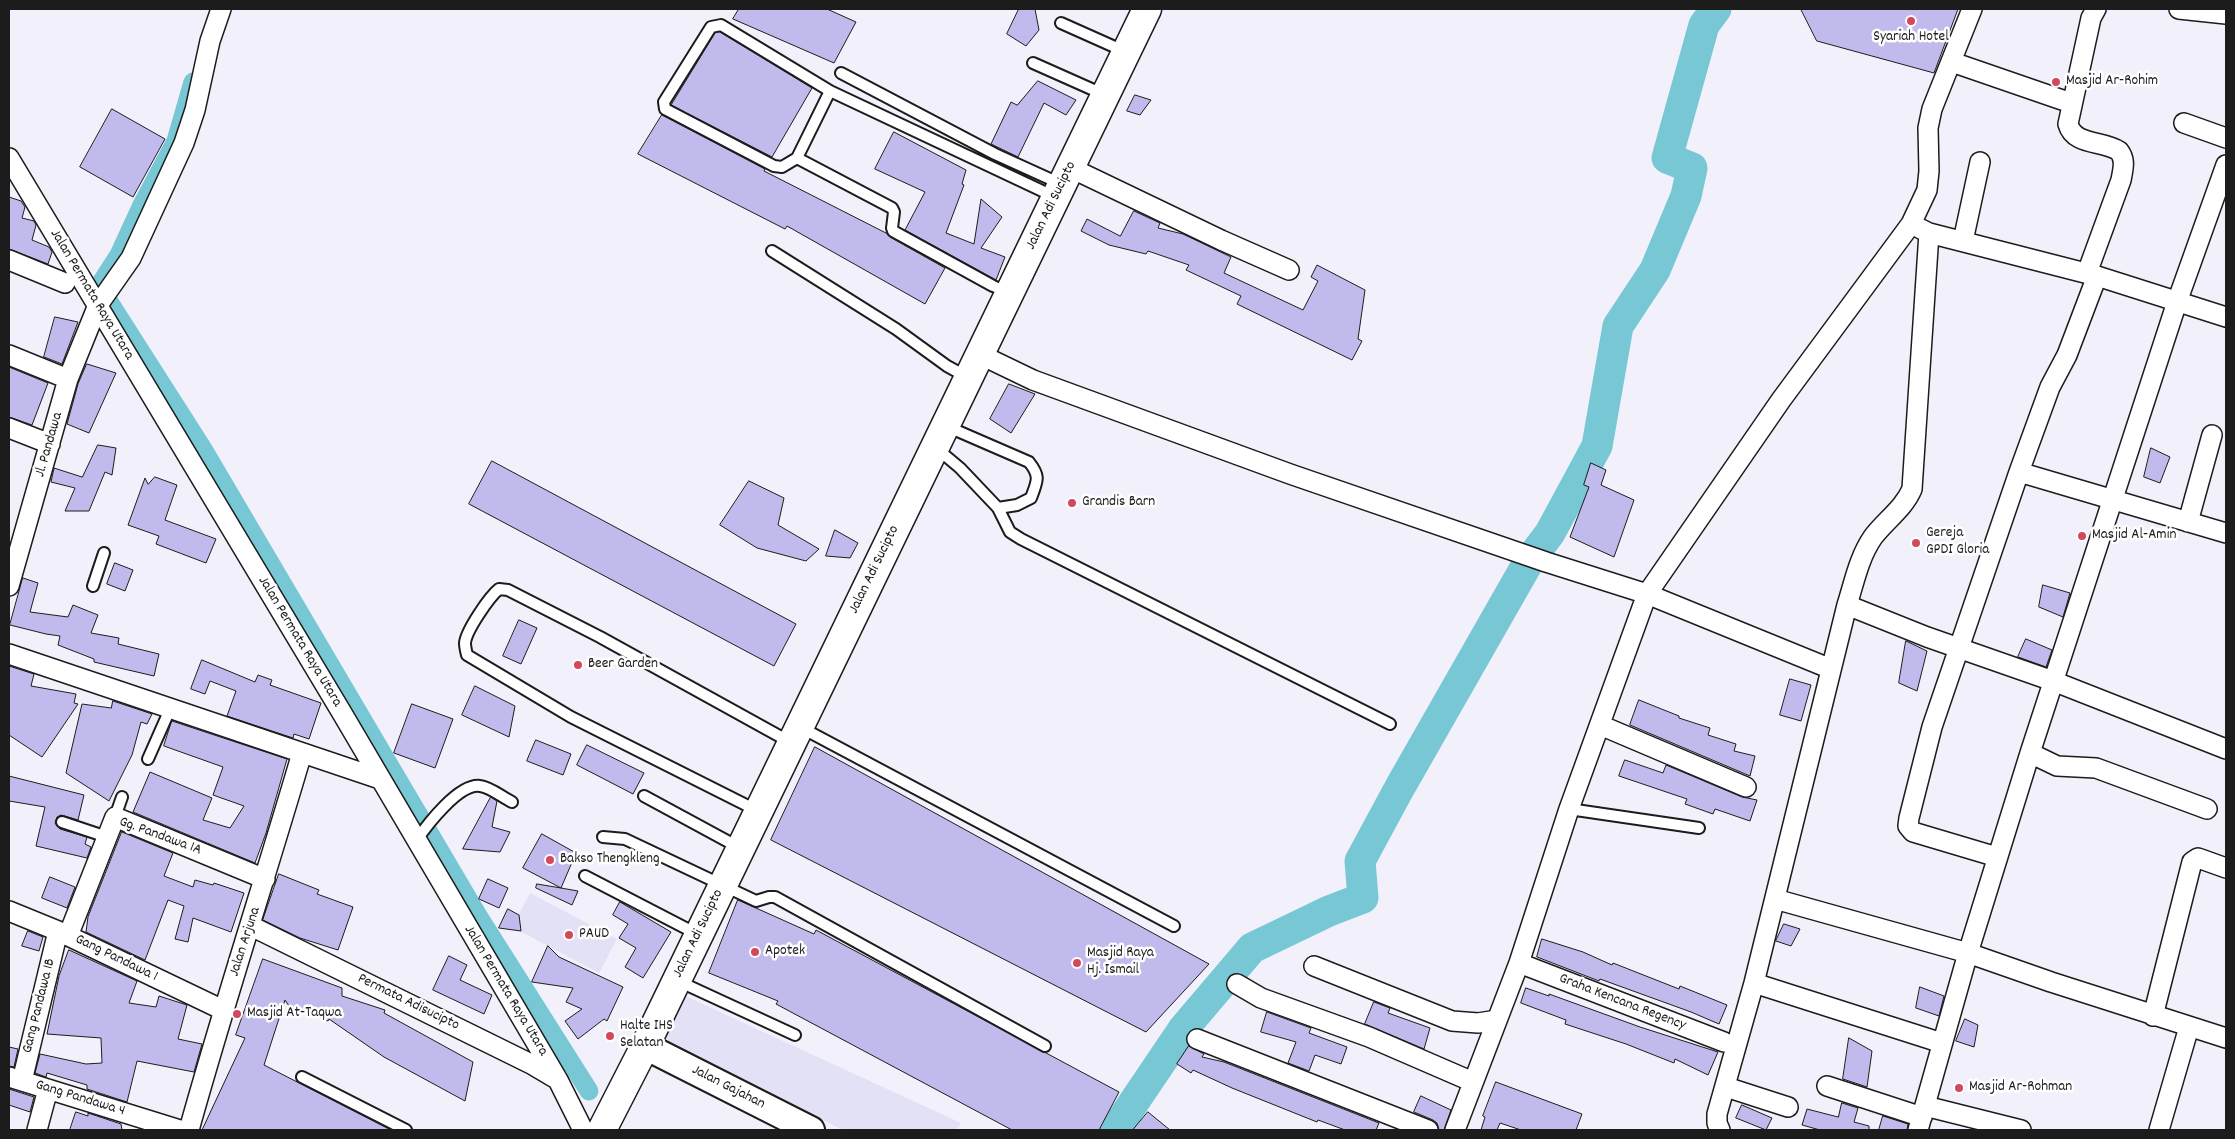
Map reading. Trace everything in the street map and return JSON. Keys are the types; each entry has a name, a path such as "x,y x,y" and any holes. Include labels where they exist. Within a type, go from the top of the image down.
{"highway":[{"name":"Jalan Adi Sucipto","path":"602,1130 645,1046 1147,9"}],"street":[{"name":"Jl. Pandawa","path":"9,586 68,380 103,298 131,258 184,143 195,110 210,41 221,9"},
{"path":"1455,1130 1519,963 1569,808 1647,594 1781,400 1911,224 1927,190 1930,171 1928,128 1932,108 1972,9"},
{"path":"1997,857 1913,832 1908,826 1925,751 2019,472 2050,387 2066,355 2121,180 2123,159 2114,148 2084,140 2072,133 2068,124 2090,18 2096,9"},
{"path":"2179,9 2226,14"},
{"path":"1952,62 2071,103"},
{"path":"2184,123 2226,138"},
{"name":"Jalan Permata Raya Utara","path":"9,158 103,298 380,779 419,837 558,1080 583,1130"},
{"path":"1963,241 1980,162"},
{"path":"1921,1118 1968,952 2053,681 2177,302 2226,165"},
{"path":"1063,183 1220,240 1289,270"},
{"path":"1911,224 1929,233 2092,274 2226,317"},
{"path":"1720,1130 1717,1123 1717,1114 1754,983 1847,605 1862,558 1872,538 1908,498 1912,489 1929,233"},
{"path":"9,260 65,283"},
{"path":"9,355 68,380"},
{"path":"974,366 1033,380 1290,474 1546,562 1647,594 1831,669"},
{"path":"9,428 50,444"},
{"path":"2188,522 2212,435"},
{"path":"2019,472 2226,533"},
{"path":"1847,605 1919,634 2053,681 2226,749"},
{"path":"9,654 380,779"},
{"path":"1600,725 1746,787"},
{"name":"Jalan Arjuna","path":"189,1130 223,1010 266,879 302,753"},
{"path":"2030,753 2057,766 2096,768 2207,808"},
{"name":"Gg. Pandawa 1A","path":"63,934 115,817 266,879"},
{"path":"2153,1016 2192,862 2198,858 2226,868"},
{"path":"1775,899 1968,952 2153,1016 2226,1038"},
{"name":"Gang Pandawa 1","path":"9,911 63,934 223,1010"},
{"name":"Permata Adisucipto","path":"257,929 533,1065 558,1080"},
{"name":"Gang Pandawa 1B","path":"15,1079 63,934"},
{"name":"Graha Kencana Regency","path":"1519,963 1724,1042"},
{"path":"1314,966 1452,1021 1478,1023 1497,1020"},
{"path":"1754,983 1942,1043"},
{"path":"1237,984 1261,998 1368,1037 1473,1082"},
{"path":"2159,1130 2189,1027"},
{"path":"1197,1039 1428,1130"},
{"name":"Jalan Gajahan","path":"645,1046 811,1130"},
{"name":"Gang Pandawa 4","path":"15,1079 180,1130"},
{"path":"1827,1086 1921,1118 2022,1130"},
{"path":"1726,1087 1788,1107"},
{"path":"37,1130 48,1089"}],"lane":[{"path":"1061,23 1126,52"},
{"path":"830,91 797,158 782,167 774,166 665,109 664,102 711,27 716,24 721,25 830,91 1063,183"},
{"path":"1033,63 1106,95"},
{"path":"842,73 995,154 1063,183"},
{"path":"797,158 892,208 894,212 893,231 993,286 1010,293"},
{"path":"772,251 896,329 947,366 974,366"},
{"path":"940,436 960,468 998,508 1010,532 1390,724"},
{"path":"940,436 1028,462 1036,471 1038,480 1031,498 1017,505 998,508"},
{"path":"93,586 104,553"},
{"path":"758,811 570,717 467,655 465,642 484,605 499,589 508,590 1174,926"},
{"path":"148,760 171,707"},
{"path":"419,837 434,817 462,791 473,786 482,786 512,802"},
{"path":"644,796 740,848"},
{"path":"115,817 122,797"},
{"path":"1569,808 1699,828"},
{"path":"62,822 107,836"},
{"path":"604,837 625,839 756,902 769,896 775,897 1045,1046"},
{"path":"585,876 698,934"},
{"path":"677,980 795,1035"},
{"path":"302,1077 406,1130"}],"shaded area":[{"name":"PAUD","path":"530,893 617,939 599,973 512,927"},
{"path":"683,995 961,1123 957,1130 843,1130 661,1040"}],"building":[{"path":"739,9 827,9 856,22 834,63 733,19"},
{"path":"1019,9 1035,9 1039,30 1026,46 1007,34"},
{"path":"1801,9 1958,9 1934,73 1817,41"},
{"path":"720,32 812,88 772,157 671,105 715,33"},
{"path":"1038,81 1076,100 1066,115 1044,103 1018,157 991,144 1011,102 1017,105"},
{"path":"1135,95 1151,100 1140,115 1127,111"},
{"path":"112,109 165,139 133,197 80,167"},
{"path":"662,115 765,169 764,171 886,233 945,268 925,304 787,226 785,229 638,154"},
{"path":"894,132 966,170 962,184 964,185 946,233 974,244 981,199 1002,217 981,248 1005,257 996,280 905,230 925,192 875,169"},
{"path":"9,197 21,201 25,207 22,218 34,221 36,225 32,240 49,247 52,252 48,264 9,249"},
{"path":"1134,211 1160,223 1158,228 1183,234 1231,257 1224,273 1303,310 1318,281 1311,277 1317,265 1365,290 1358,339 1362,341 1352,360 1237,304 1241,296 1186,270 1189,265 1148,251 1146,254 1109,245 1081,231 1087,219 1120,236"},
{"path":"55,317 78,322 62,364 44,357"},
{"path":"87,364 116,373 89,433 67,424 78,384"},
{"path":"9,367 48,383 32,425 9,417"},
{"path":"1009,384 1035,394 1011,433 990,419"},
{"path":"98,445 116,448 112,475 105,472 89,511 65,511 75,488 51,482 54,468 82,477"},
{"path":"2151,448 2170,457 2160,483 2144,477"},
{"path":"492,461 796,624 774,666 469,504"},
{"path":"1591,463 1606,470 1601,485 1634,500 1614,557 1570,537 1589,487 1584,485"},
{"path":"155,477 177,485 165,520 216,539 206,563 156,544 159,536 128,525 145,478 148,484"},
{"path":"749,481 784,498 778,525 819,549 806,561 757,548 720,525"},
{"path":"835,530 858,543 850,558 826,556"},
{"path":"115,563 133,570 125,591 107,584"},
{"path":"23,578 38,583 30,612 68,617 73,605 98,615 91,633 119,638 118,644 159,654 154,676 94,662 94,659 58,645 60,636 10,625"},
{"path":"2043,585 2070,593 2063,617 2039,607"},
{"path":"519,620 537,628 521,664 503,656"},
{"path":"2026,639 2052,650 2046,667 2018,657"},
{"path":"1906,641 1927,651 1917,691 1899,683"},
{"path":"202,660 255,682 258,675 272,680 270,685 321,703 309,739 294,734 293,738 227,716 236,691 210,681 205,694 191,689"},
{"path":"9,666 34,674 31,686 76,694 74,703 78,704 42,757 9,735"},
{"path":"1790,679 1811,685 1801,721 1780,715"},
{"path":"475,686 515,706 509,737 462,715"},
{"path":"1639,700 1679,716 1679,718 1710,728 1708,735 1736,744 1734,751 1755,756 1750,776 1630,725"},
{"path":"113,701 152,714 147,724 141,722 132,755 109,801 66,773 82,704 111,708"},
{"path":"412,704 453,719 435,768 394,753"},
{"path":"172,721 287,759 266,833 255,863 133,812 150,772 212,798 203,820 230,828 244,806 213,795 223,767 164,746"},
{"path":"536,740 571,754 563,775 527,761"},
{"path":"587,745 644,773 633,794 577,765"},
{"path":"815,747 1209,964 1146,1032 771,840"},
{"path":"1625,760 1663,773 1666,765 1742,797 1757,800 1750,821 1715,809 1713,814 1685,804 1687,799 1619,776"},
{"path":"9,776 84,795 78,820 61,815 57,817 55,823 60,829 87,837 85,844 91,847 87,858 36,846 45,807 9,801"},
{"path":"491,797 497,801 492,827 510,832 500,852 463,849"},
{"path":"122,832 173,853 164,876 193,887 195,880 213,885 214,883 244,893 231,932 193,918 188,942 175,939 184,906 168,900 145,960 86,932 88,917"},
{"name":"Bakso Thengkleng","path":"542,834 576,853 561,888 523,868"},
{"path":"279,874 319,890 317,894 353,907 338,950 300,938 263,920"},
{"path":"50,877 75,887 67,908 42,898"},
{"path":"488,879 508,888 499,908 479,899"},
{"path":"537,884 578,891 572,905 536,888"},
{"path":"738,900 814,934 816,930 1119,1092 1099,1130 1012,1130 776,1004 778,1001 709,973"},
{"path":"620,902 671,932 643,978 625,967 636,948 619,938 628,924 613,915"},
{"path":"508,909 519,915 521,931 499,928"},
{"path":"1784,924 1800,929 1791,946 1776,941"},
{"path":"28,931 43,937 39,951 22,946"},
{"path":"1542,939 1583,952 1612,965 1613,963 1679,989 1680,986 1727,1005 1719,1024 1691,1012 1600,979 1599,981 1537,957"},
{"path":"548,946 559,957 623,987 607,1021 604,1019 578,1039 565,1021 582,1009 566,1002 573,988 532,982"},
{"path":"69,950 137,981 129,1003 156,1007 159,996 187,1005 178,1039 202,1044 194,1072 137,1061 127,1102 87,1089 87,1085 47,1073 46,1077 35,1073 40,1054 86,1064 102,1063 101,1038 47,1034 59,976"},
{"path":"449,956 467,965 460,980 492,995 484,1014 433,990"},
{"path":"263,959 342,988 342,996 385,1010 384,1013 473,1062 465,1101 384,1057 329,1019 328,1021 295,1007 293,1012 285,1000 264,1065 391,1130 202,1130 245,1038 236,1035"},
{"path":"1920,987 1944,996 1939,1016 1916,1008"},
{"path":"1526,988 1549,996 1549,994 1640,1027 1718,1052 1708,1075 1675,1059 1674,1063 1626,1044 1565,1024 1566,1020 1521,1003"},
{"path":"1374,1002 1390,1008 1388,1013 1430,1028 1424,1049 1365,1024"},
{"path":"1267,1012 1311,1028 1309,1033 1347,1047 1341,1064 1315,1055 1309,1071 1288,1063 1296,1042 1261,1032"},
{"path":"1965,1019 1978,1025 1974,1047 1956,1041"},
{"path":"1849,1038 1872,1051 1867,1087 1843,1079"},
{"path":"1189,1046 1204,1054 1202,1057 1224,1062 1379,1123 1376,1130 1345,1130 1318,1120 1317,1122 1232,1088 1193,1070 1191,1073 1177,1064"},
{"path":"9,1047 18,1049 14,1067 9,1066"},
{"path":"1496,1082 1582,1114 1576,1130 1521,1130 1500,1123 1497,1130 1481,1130 1485,1117 1483,1116"},
{"path":"9,1089 34,1097 30,1112 9,1105"},
{"path":"1421,1096 1451,1110 1444,1130 1439,1130 1437,1123 1433,1120 1414,1112"},
{"path":"1842,1103 1858,1108 1854,1122 1869,1126 1869,1130 1820,1130 1802,1125 1807,1109 1838,1117"},
{"path":"1742,1105 1772,1118 1766,1130 1736,1118"},
{"path":"76,1112 88,1116 88,1113 121,1124 122,1130 70,1130"},
{"path":"1148,1112 1170,1130 1133,1130"},
{"path":"1883,1116 1908,1124 1907,1130 1879,1130"}],"waterway":[{"path":"1115,1130 1184,1028 1252,948 1329,911 1363,898 1360,861 1529,561 1550,533 1597,446 1618,326 1655,270 1686,196 1692,168 1667,158 1704,25 1716,9"},
{"path":"193,82 176,141 142,205 119,255 99,286 203,449 477,914 589,1091"}],"place":[{"name":"Syariah Hotel","path":"1911,21"},
{"name":"Masjid Ar-Rohim","path":"2056,82"},
{"name":"Grandis Barn","path":"1072,503"},
{"name":"Masjid Al-Amin","path":"2082,536"},
{"name":"Gereja GPDI Gloria","path":"1916,543"},
{"name":"Beer Garden","path":"578,665"},
{"name":"Bakso Thengkleng","path":"550,860"},
{"name":"PAUD","path":"569,935"},
{"name":"Apotek","path":"755,952"},
{"name":"Masjid Raya Hj. Ismail","path":"1077,963"},
{"name":"Masjid At-Taqwa","path":"237,1014"},
{"name":"Halte IHS Selatan","path":"610,1036"},
{"name":"Masjid Ar-Rohman","path":"1959,1088"}]}
